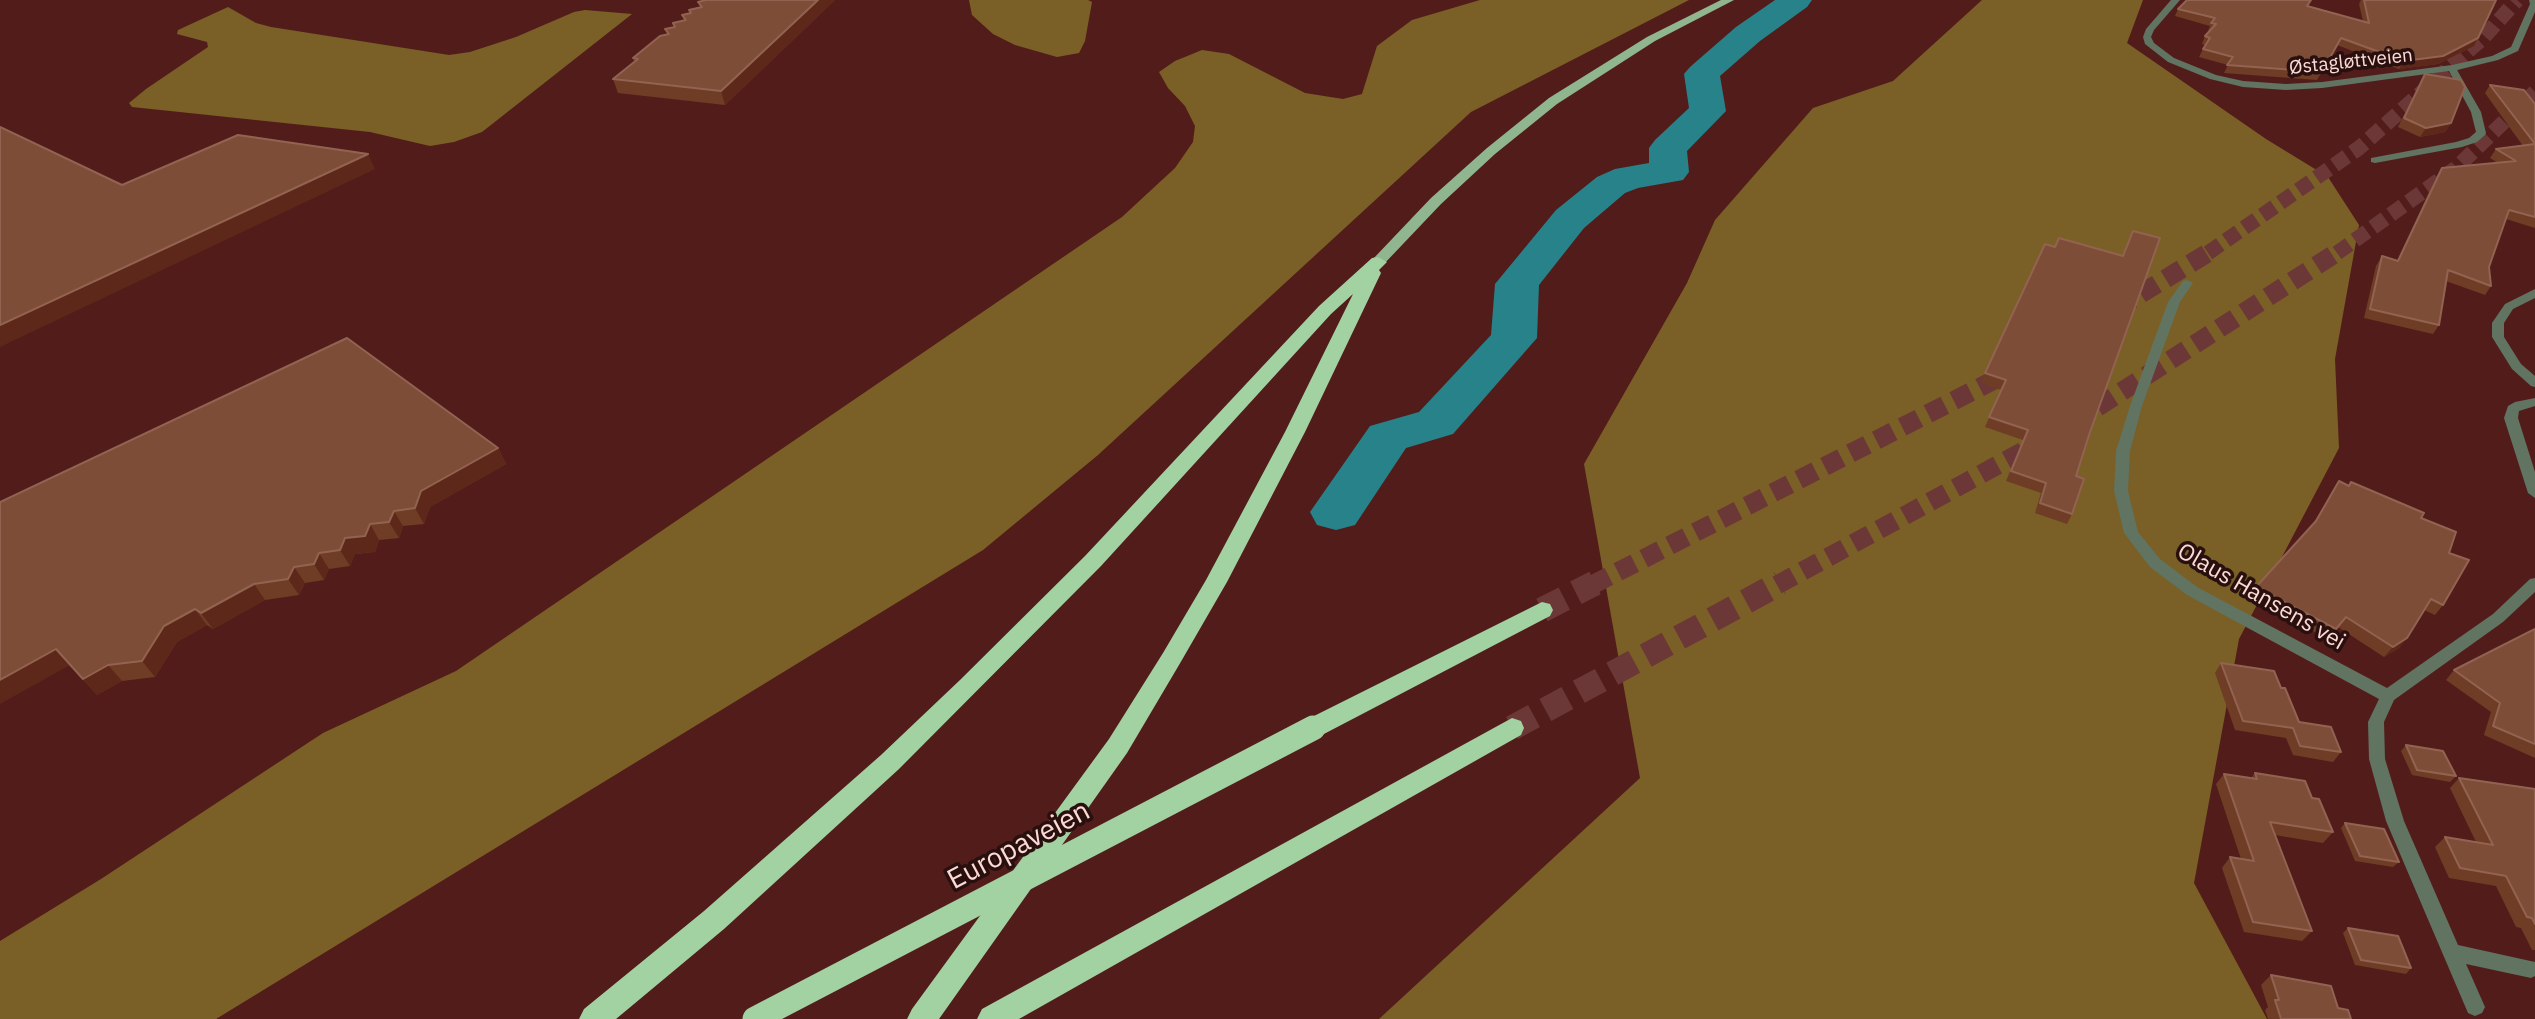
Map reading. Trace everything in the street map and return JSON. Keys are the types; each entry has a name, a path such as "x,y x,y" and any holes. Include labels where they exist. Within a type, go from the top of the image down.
{"highway":[{"path":"594,1019 715,920 968,687 1093,561 1325,310 1378,262"},
{"path":"922,1019 1118,746 1171,659 1289,444 1378,262"},
{"name":"Europaveien","path":"755,1019 1542,610"},
{"path":"992,1019 1512,728"}],"main road":[{"path":"1378,262 1436,201 1501,142 1553,101 1651,39 1729,0"}],"street":[{"name":"Østagløttveien","path":"2176,0 2150,29 2147,37 2150,44 2171,60 2213,77 2243,84 2286,87 2322,85 2452,68 2495,58 2515,48 2532,18 2533,0"},
{"path":"2375,160 2458,145 2473,140 2481,133 2476,112 2452,68"},
{"name":"Olaus Hansens vei","path":"2187,283 2167,321 2136,406 2123,451 2121,491 2132,533 2155,563 2192,591 2388,696"},
{"path":"2535,293 2510,307 2498,323 2498,337 2516,366 2535,383"},
{"path":"2535,402 2513,409 2511,418 2535,493"},
{"path":"2475,1007 2395,821 2377,760 2376,722 2388,696 2498,618 2535,583"},
{"path":"2451,952 2531,969"}],"shaded area":[{"path":"969,0 1088,0 1092,2 1085,41 1079,53 1057,57 1015,45 993,34 972,15"},
{"path":"1480,0 1689,0 1471,112 1098,455 983,550 216,1019 0,1019 0,941 101,879 323,733 456,671 1122,217 1175,168 1193,142 1195,126 1185,106 1168,88 1159,72 1175,61 1202,50 1229,54 1305,93 1343,99 1362,94 1377,46 1412,20"},
{"path":"1982,0 2143,0 2127,43 2266,139 2328,177 2359,225 2335,359 2339,448 2239,639 2194,883 2267,1019 1379,1019 1640,778 1584,464 1687,283 1715,220 1813,108 1893,81"},
{"path":"228,7 256,23 271,27 449,55 470,52 516,37 574,12 585,10 632,14 482,132 454,142 430,146 370,132 132,107 129,103 146,89 208,47 207,42 177,34 178,30"}],"building":[{"path":"818,0 721,91 613,79 638,59 633,58 660,36 669,34 665,29 675,27 673,23 686,20 682,15 702,7 698,2"},
{"path":"2187,0 2311,0 2307,6 2369,23 2364,0 2496,0 2478,38 2443,56 2404,61 2341,38 2322,72 2227,65 2233,57 2203,49 2210,38 2205,36 2216,24 2211,23 2215,18 2178,9"},
{"path":"2425,74 2461,80 2465,87 2451,123 2426,128 2404,118"},
{"path":"2490,85 2524,90 2535,104 2535,144"},
{"path":"0,127 122,185 238,135 368,154 0,325"},
{"path":"2535,144 2535,217 2509,210 2489,267 2491,286 2448,270 2439,325 2370,309 2382,256 2398,261 2442,168 2516,161 2496,149"},
{"path":"2133,231 2160,238 2089,435 2076,476 2084,479 2072,514 2040,503 2046,483 2011,471 2028,430 1989,417 2006,380 1985,373 2045,244 2055,247 2059,238 2123,256"},
{"path":"347,338 498,448 421,491 415,508 394,511 389,522 370,524 365,536 345,538 340,550 319,553 314,564 294,567 288,579 254,584 201,613 195,609 164,626 142,661 108,665 83,679 56,649 0,680 0,502"},
{"path":"2339,481 2349,486 2351,482 2424,513 2421,518 2456,532 2449,553 2469,560 2443,605 2431,599 2407,638 2393,647 2346,617 2336,629 2256,587 2316,521"},
{"path":"2535,629 2535,744 2493,726 2500,703 2454,670"},
{"path":"2221,663 2274,671 2281,688 2285,688 2299,722 2331,727 2341,752 2300,746 2293,728 2243,721"},
{"path":"2406,745 2443,751 2456,776 2417,770"},
{"path":"2255,773 2305,781 2312,798 2319,799 2333,832 2270,822 2312,931 2253,922 2230,857 2254,861 2224,774 2257,779"},
{"path":"2459,778 2535,789 2535,924 2532,918 2527,917 2506,876 2460,868 2445,837 2493,845"},
{"path":"2345,823 2384,829 2399,862 2360,856"},
{"path":"2348,928 2398,936 2411,968 2361,960"},
{"path":"2271,975 2331,986 2338,1008 2348,1010 2351,1019 2281,1019 2275,1000 2279,1000"}],"waterway":[{"path":"1336,512 1388,437 1436,423 1514,338 1517,284 1570,219 1611,185 1629,177 1669,172 1668,148 1708,111 1702,74 1748,34 1796,0"}],"tunnel":[{"path":"2210,252 2359,148 2484,37 2517,0"},
{"path":"2337,253 2456,168 2535,92"},
{"path":"2073,423 2339,251"},
{"path":"2116,309 2210,252"},
{"path":"1592,585 2010,372"},
{"path":"1777,585 2042,441"},
{"path":"1542,610 1595,583"},
{"path":"1512,728 1780,583"}]}
